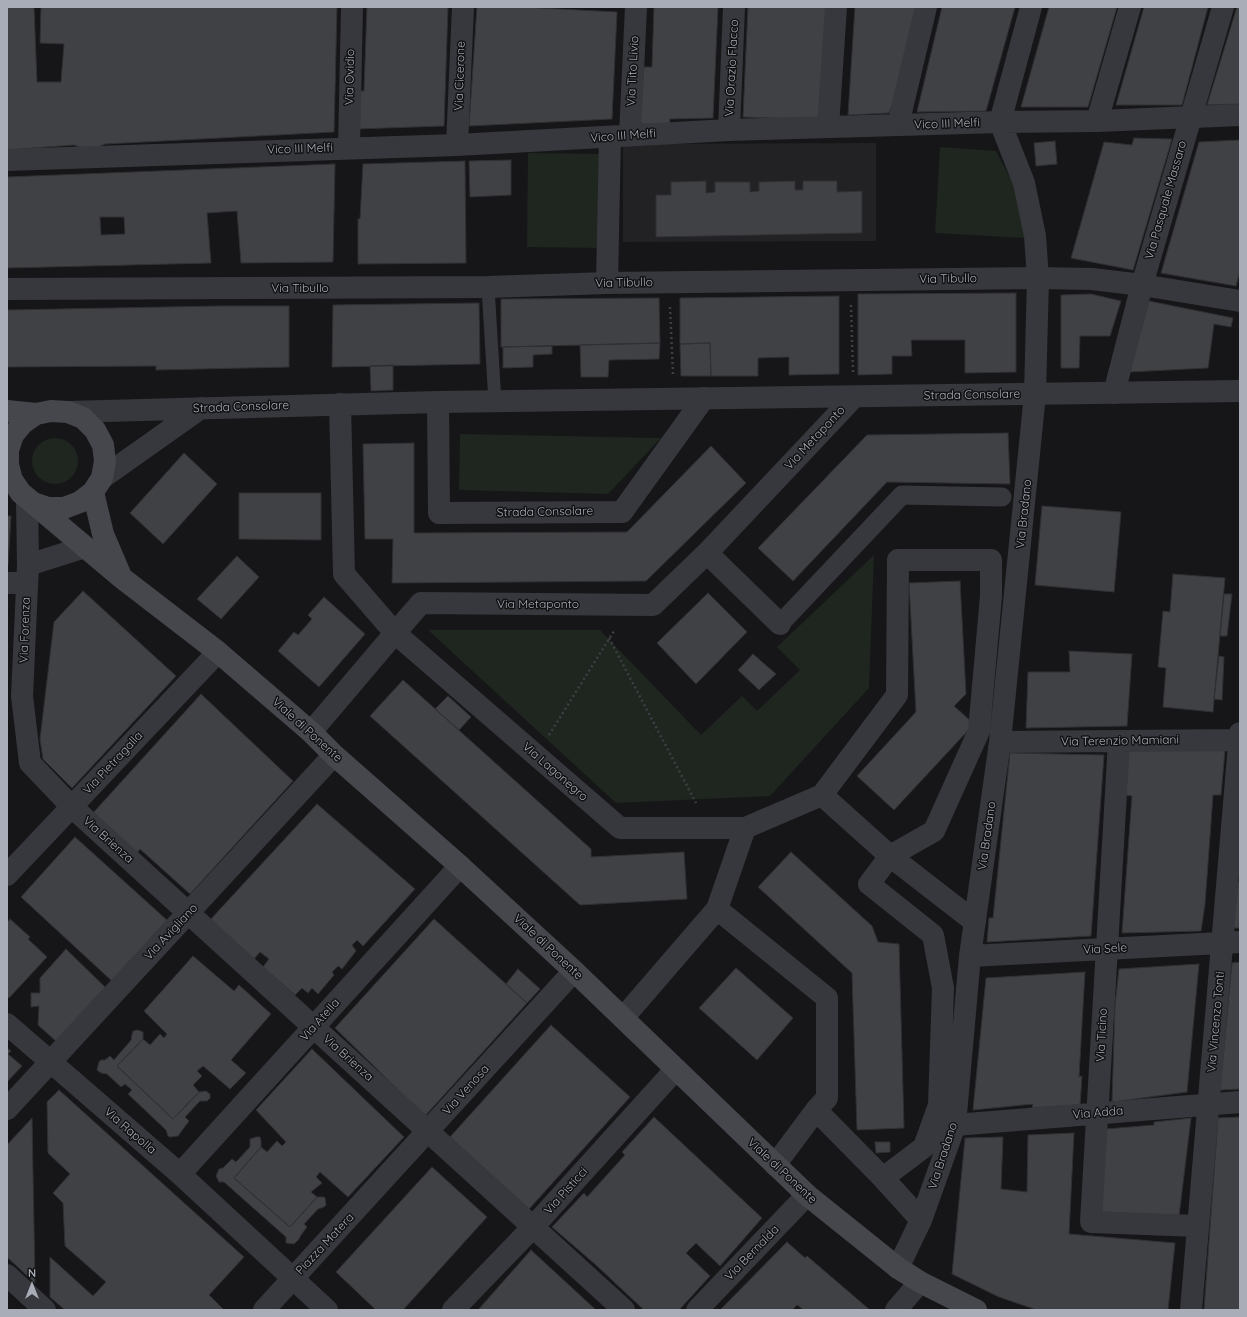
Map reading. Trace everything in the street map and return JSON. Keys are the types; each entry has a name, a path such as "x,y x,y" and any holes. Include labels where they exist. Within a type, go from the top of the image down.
{"main road":[{"name":"Viale di Ponente","path":"7,411 36,414 52,411 68,412 83,418 95,430 103,445 105,461 97,485 103,534 122,578"},
{"name":"Viale di Ponente","path":"36,414 23,423 13,435 8,450 10,478 21,493 122,578 218,652 311,732 334,755 460,866 574,971 807,1195 898,1268 920,1282 976,1310"},
{"path":"30,500 48,508 64,508 80,502 97,485"}],"street":[{"name":"Via Ovidio","path":"349,148 352,7"},
{"name":"Via Cicerone","path":"457,145 463,7"},
{"name":"Via Tito Livio","path":"607,283 620,136 636,7"},
{"name":"Via Orazio Flacco","path":"729,130 734,7"},
{"path":"828,127 836,7"},
{"path":"898,125 926,7"},
{"path":"1000,122 1031,7"},
{"path":"1097,121 1130,7"},
{"name":"Via Pasquale Massaro","path":"1114,393 1142,285 1223,7"},
{"name":"Vico III Melfi","path":"7,160 457,145 729,130 1000,122 1097,121 1240,115"},
{"name":"Via Bradano","path":"898,1268 921,1220 955,1125 970,956 1000,742 1035,394 1038,278 1035,236 1024,183 1000,122"},
{"name":"Via Tibullo","path":"7,289 488,287 607,283 1038,278 1092,279 1142,285 1240,301"},
{"name":"Strada Consolare","path":"68,412 438,402 1240,391"},
{"name":"Via Metaponto","path":"311,732 422,603 653,605 707,553 854,397"},
{"name":"Strada Consolare","path":"438,402 439,514 622,512 704,398"},
{"path":"340,404 344,574 395,633"},
{"path":"97,485 201,408"},
{"path":"707,553 780,624 902,495 1002,497"},
{"name":"Via Forenza","path":"30,500 21,577 15,697 30,762 72,807"},
{"path":"21,577 85,547"},
{"path":"623,1018 718,909 745,828 822,795 897,695 898,560 992,560 991,596 980,731 934,831 890,856 869,884 933,935 943,988 939,1105 924,1147 883,1178"},
{"path":"991,596 1015,595"},
{"name":"Via Lagonegro","path":"395,633 620,828 745,828"},
{"name":"Via Pietragalla","path":"7,875 218,652"},
{"name":"Via Terenzio Mamiani","path":"1000,742 1240,738"},
{"name":"Via Vincenzo Tonti","path":"1191,1310 1209,1104 1231,942 1240,738"},
{"name":"Via Ticino","path":"1119,741 1091,1222 1198,1226"},
{"name":"Via Avigliano","path":"7,1109 334,755"},
{"path":"822,795 890,856 975,922"},
{"name":"Via Brienza","path":"72,807 624,1310"},
{"name":"Via Atella","path":"180,1174 460,866"},
{"path":"718,909 827,998 827,1098 816,1110 775,1165"},
{"name":"Via Sele","path":"970,956 1231,942"},
{"name":"Via Venosa","path":"357,1208 574,971"},
{"name":"Via Rapolla","path":"7,1024 180,1174 251,1241"},
{"name":"Via Pisticci","path":"453,1310 533,1227 676,1069"},
{"name":"Via Adda","path":"955,1125 1240,1102"},
{"path":"816,1110 883,1178 921,1220"},
{"name":"Via Bernalda","path":"697,1310 807,1195"},
{"name":"Piazza Matera","path":"264,1310 357,1208"},
{"name":"Piazza Matera","path":"251,1241 327,1310"},
{"path":"7,1275 45,1310"},
{"path":"896,1310 920,1282"}],"lane":[{"path":"488,287 495,402"}],"path":[{"path":"850,280 854,397"},
{"path":"669,283 674,399"},
{"path":"536,755 631,604"},
{"path":"609,638 709,828"}],"shaded area":[{"path":"876,143 876,241 623,242 623,144"},
{"path":"940,147 996,151 1014,185 1025,238 935,233"},
{"path":"528,153 602,154 601,248 527,247"},
{"path":"460,434 661,438 608,494 459,490"},
{"path":"60,438 72,444 77,452 77,470 72,478 64,483 50,484 38,478 33,470 32,456 38,444 46,439"},
{"path":"874,555 869,688 770,796 616,803 428,630 600,630 701,735 742,696 757,711 800,670 777,647"}],"building":[{"path":"7,7 34,7 37,82 61,82 64,44 40,43 41,7 337,7 334,132 105,144 93,149 82,148 74,145 7,150"},
{"path":"367,7 448,7 444,126 357,129 358,91 364,91"},
{"path":"477,7 521,7 617,12 612,119 469,126"},
{"path":"654,7 718,7 713,118 670,119 669,125 639,124 644,67 652,67"},
{"path":"748,7 831,7 825,120 743,117"},
{"path":"855,7 916,7 898,92 889,113 848,115"},
{"path":"942,7 1015,7 986,111 917,112"},
{"path":"1049,7 1117,7 1088,107 1021,107"},
{"path":"1144,7 1208,7 1182,105 1116,105"},
{"path":"1237,7 1240,7 1240,104 1207,105"},
{"path":"1134,138 1172,139 1133,270 1071,258 1104,142 1132,145"},
{"path":"1240,140 1240,271 1236,286 1161,273 1199,142"},
{"path":"1055,141 1057,164 1036,166 1034,143"},
{"path":"511,160 511,195 470,197 469,161"},
{"path":"465,161 466,263 358,264 358,219 360,219 363,164"},
{"path":"335,164 333,262 241,263 237,211 207,213 211,263 7,268 7,177","holes":["100,217 124,217 125,234 101,235"]},
{"path":"706,181 706,193 715,192 715,182 750,182 750,192 759,191 759,182 795,181 795,190 803,190 803,181 837,181 837,192 862,191 862,233 656,237 656,195 671,195 671,182"},
{"path":"1016,293 1016,372 965,373 965,340 911,340 912,356 892,356 892,374 858,375 858,294"},
{"path":"1091,294 1121,301 1110,336 1080,336 1079,368 1061,368 1061,295"},
{"path":"839,296 839,374 789,375 789,357 758,358 758,376 711,376 710,343 680,344 680,298"},
{"path":"659,298 660,343 501,347 501,299"},
{"path":"1149,301 1233,318 1231,327 1214,324 1208,368 1129,372"},
{"path":"479,303 480,364 332,367 333,305"},
{"path":"289,306 289,367 156,370 156,366 7,367 7,310"},
{"path":"660,343 659,359 609,360 608,377 581,377 580,345"},
{"path":"710,343 711,376 681,376 680,344"},
{"path":"552,346 552,354 533,355 533,367 503,368 503,347"},
{"path":"393,365 393,390 371,391 370,366"},
{"path":"1008,433 1010,484 887,482 793,581 758,548 867,435"},
{"path":"414,443 414,533 627,532 711,446 746,483 646,581 392,583 393,539 365,539 363,444"},
{"path":"184,453 217,484 163,544 130,513"},
{"path":"239,493 321,493 321,540 239,539"},
{"path":"1042,506 1121,512 1114,592 1035,585"},
{"path":"7,516 11,516 8,565 7,565"},
{"path":"237,556 259,577 221,619 197,599"},
{"path":"1173,574 1225,578 1213,712 1163,707 1166,668 1158,667 1163,611 1170,612"},
{"path":"960,581 966,694 954,706 974,724 894,810 857,776 916,712 909,583"},
{"path":"83,591 176,676 72,788 43,759 40,739 54,622"},
{"path":"708,593 747,632 696,684 657,643"},
{"path":"1224,594 1232,594 1227,636 1220,636"},
{"path":"324,597 365,634 319,687 278,651 294,632 298,635 312,619 308,615"},
{"path":"1069,651 1132,654 1127,726 1026,728 1028,672 1070,672"},
{"path":"753,654 776,674 759,690 738,670"},
{"path":"1219,656 1224,657 1222,700 1214,699"},
{"path":"403,680 591,849 591,857 684,852 687,899 580,905 370,716"},
{"path":"201,694 293,781 190,894 140,849 137,853 93,813"},
{"path":"448,696 471,717 459,730 435,709"},
{"path":"1129,748 1225,750 1221,795 1213,795 1205,904 1201,931 1122,933 1132,796 1125,795"},
{"path":"1010,753 1104,755 1091,936 987,942 989,918 993,918"},
{"path":"317,804 415,889 363,946 357,940 352,945 356,951 342,969 338,966 332,972 334,975 318,994 312,988 308,993 302,988 295,995 263,967 269,959 260,952 254,959 210,920"},
{"path":"75,837 168,921 113,982 21,897"},
{"path":"791,852 872,926 878,942 899,944 904,1128 857,1130 852,973 758,887"},
{"path":"1240,881 1240,928 1233,928 1238,882"},
{"path":"10,919 30,937 28,939 47,957 9,998 7,996 7,920 9,921"},
{"path":"434,919 527,1003 425,1116 335,1028"},
{"path":"66,949 107,989 58,1043 38,1025 39,1006 31,1007 31,993 40,993 40,978"},
{"path":"193,956 234,991 239,985 271,1014 231,1060 246,1073 230,1089 203,1066 197,1071 202,1076 193,1085 199,1092 173,1119 117,1066 143,1039 150,1045 160,1034 164,1038 167,1034 144,1011"},
{"path":"1240,962 1240,1089 1220,1090 1232,963"},
{"path":"1199,964 1187,1092 1112,1102 1115,1005 1119,969"},
{"path":"736,968 793,1018 757,1060 699,1008"},
{"path":"518,969 540,989 527,1003 506,984"},
{"path":"1085,972 1079,1077 1082,1076 1080,1105 1032,1108 1033,1104 973,1110 986,978"},
{"path":"551,1025 630,1097 529,1209 450,1137"},
{"path":"138,1030 143,1032 143,1039 117,1066 173,1119 199,1092 206,1091 210,1094 210,1098 207,1101 200,1101 185,1117 189,1121 178,1136 168,1136 166,1130 128,1094 132,1090 125,1084 121,1087 107,1074 101,1073 97,1070 101,1060 105,1060 110,1056 114,1060 132,1039 133,1031"},
{"path":"7,1048 11,1051 8,1054 22,1066 7,1082"},
{"path":"312,1049 404,1137 348,1197 320,1172 316,1177 322,1183 311,1192 317,1197 290,1227 234,1178 261,1147 267,1152 277,1141 282,1146 286,1142 256,1110"},
{"path":"59,1090 244,1257 209,1295 224,1310 65,1310 50,1297 50,1257 93,1296 106,1282 65,1246 63,1203 53,1193 70,1174 48,1153 47,1102"},
{"path":"654,1117 762,1218 720,1266 696,1243 686,1253 710,1276 679,1310 644,1310 596,1265 552,1227 584,1193 587,1197 625,1155 622,1152"},
{"path":"1240,1117 1240,1310 1204,1310 1218,1118"},
{"path":"32,1118 35,1283 7,1257 7,1145"},
{"path":"1191,1118 1179,1216 1099,1212 1106,1129 1154,1125 1154,1122"},
{"path":"1074,1133 1069,1234 1175,1243 1168,1310 1037,1310 999,1297 952,1274 965,1138 1003,1137 1001,1189 1027,1192 1028,1135"},
{"path":"260,1137 261,1147 234,1178 290,1227 317,1197 325,1198 326,1205 318,1209 304,1224 307,1227 294,1244 286,1243 286,1237 224,1182 219,1182 216,1176 219,1169 223,1168 232,1159 236,1162 250,1147 250,1139"},
{"path":"875,1142 890,1142 890,1152 876,1153"},
{"path":"432,1167 487,1217 403,1310 376,1310 336,1272"},
{"path":"787,1242 805,1258 807,1256 870,1310 804,1310 797,1305 792,1310 720,1310"},
{"path":"531,1250 596,1310 478,1310"}]}
